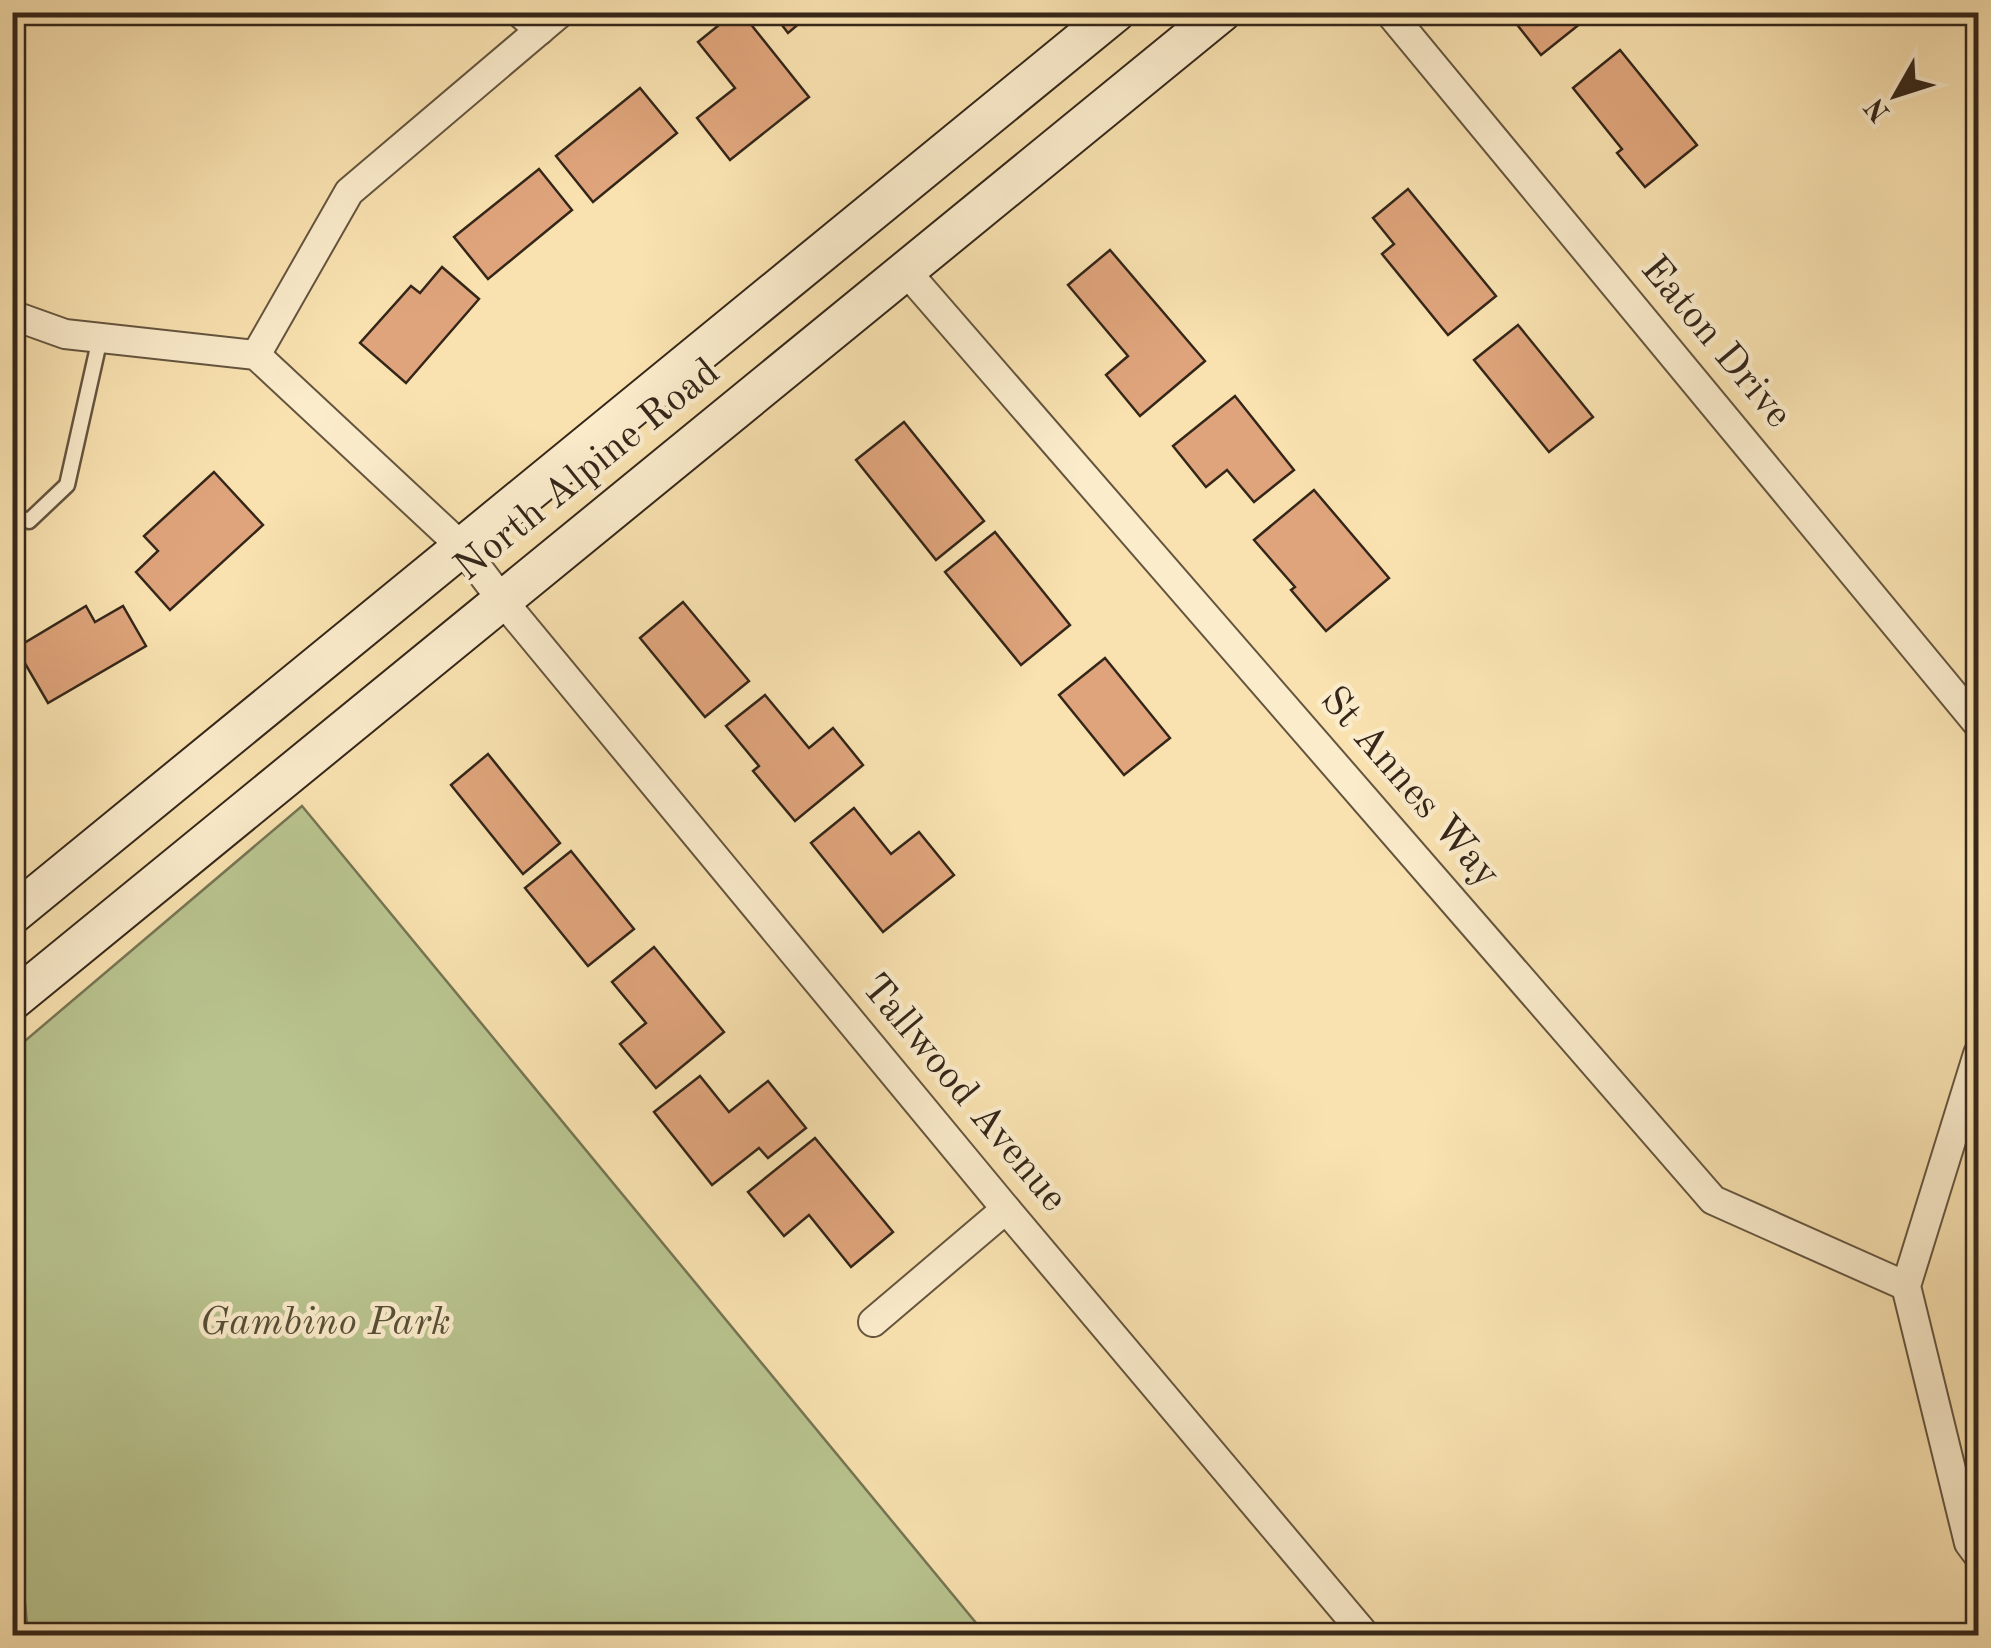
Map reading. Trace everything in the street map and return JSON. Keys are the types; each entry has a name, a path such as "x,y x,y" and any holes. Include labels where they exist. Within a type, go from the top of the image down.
{"main road":[{"name":"North Alpine Road","path":"12,915 1116,12"},
{"name":"North Alpine Road","path":"12,1002 1222,12"}],"street":[{"name":"Eaton Drive","path":"1389,12 1978,724"},
{"path":"13,318 65,334 256,355 349,192 540,18"},
{"name":"St Annes Way","path":"906,270 1713,1200 1906,1286"},
{"name":"Tallwood Avenue","path":"256,355 462,546 502,600 1006,1210 1366,1636"},
{"path":"1978,1054 1906,1286 1969,1543 1978,1555"},
{"path":"872,1322 1006,1210"}],"lane":[{"path":"12,515 29,521 67,484 100,338"}],"green space":[{"name":"Gambino Park","path":"302,806 986,1635 28,1635 12,1463 13,1051"}],"building":[{"path":"735,12 741,12 809,97 730,160 697,118 735,88 698,42"},
{"path":"772,12 813,12 788,33"},
{"path":"1507,12 1581,12 1586,19 1541,55"},
{"path":"1620,50 1697,145 1645,187 1617,153 1622,149 1573,88"},
{"path":"640,88 677,133 593,202 556,156"},
{"path":"539,169 572,210 488,279 454,237"},
{"path":"1408,189 1496,296 1448,335 1382,254 1394,244 1373,218"},
{"path":"1110,250 1205,361 1140,416 1106,375 1128,356 1068,285"},
{"path":"442,267 479,299 406,383 360,343 411,286 420,293"},
{"path":"1518,325 1593,417 1549,452 1474,360"},
{"path":"1235,396 1294,470 1254,502 1227,470 1206,487 1173,446"},
{"path":"904,422 984,521 936,560 856,460"},
{"path":"214,472 263,525 170,610 136,572 158,551 144,536"},
{"path":"1314,490 1389,578 1326,631 1254,540"},
{"path":"995,532 1070,625 1021,665 945,572"},
{"path":"683,602 749,681 705,717 640,638"},
{"path":"86,606 95,622 123,606 146,646 48,703 16,648"},
{"path":"1105,658 1170,738 1124,775 1059,695"},
{"path":"765,695 809,748 833,728 863,765 795,821 753,771 759,766 726,726"},
{"path":"488,754 560,843 523,874 451,785"},
{"path":"854,808 891,854 919,832 954,875 883,932 811,843"},
{"path":"571,851 634,929 588,966 525,888"},
{"path":"654,947 724,1032 656,1088 620,1044 646,1023 612,982"},
{"path":"700,1076 729,1112 768,1081 806,1128 768,1158 759,1148 712,1185 654,1112"},
{"path":"815,1138 893,1232 851,1267 809,1215 784,1236 748,1192"}]}
